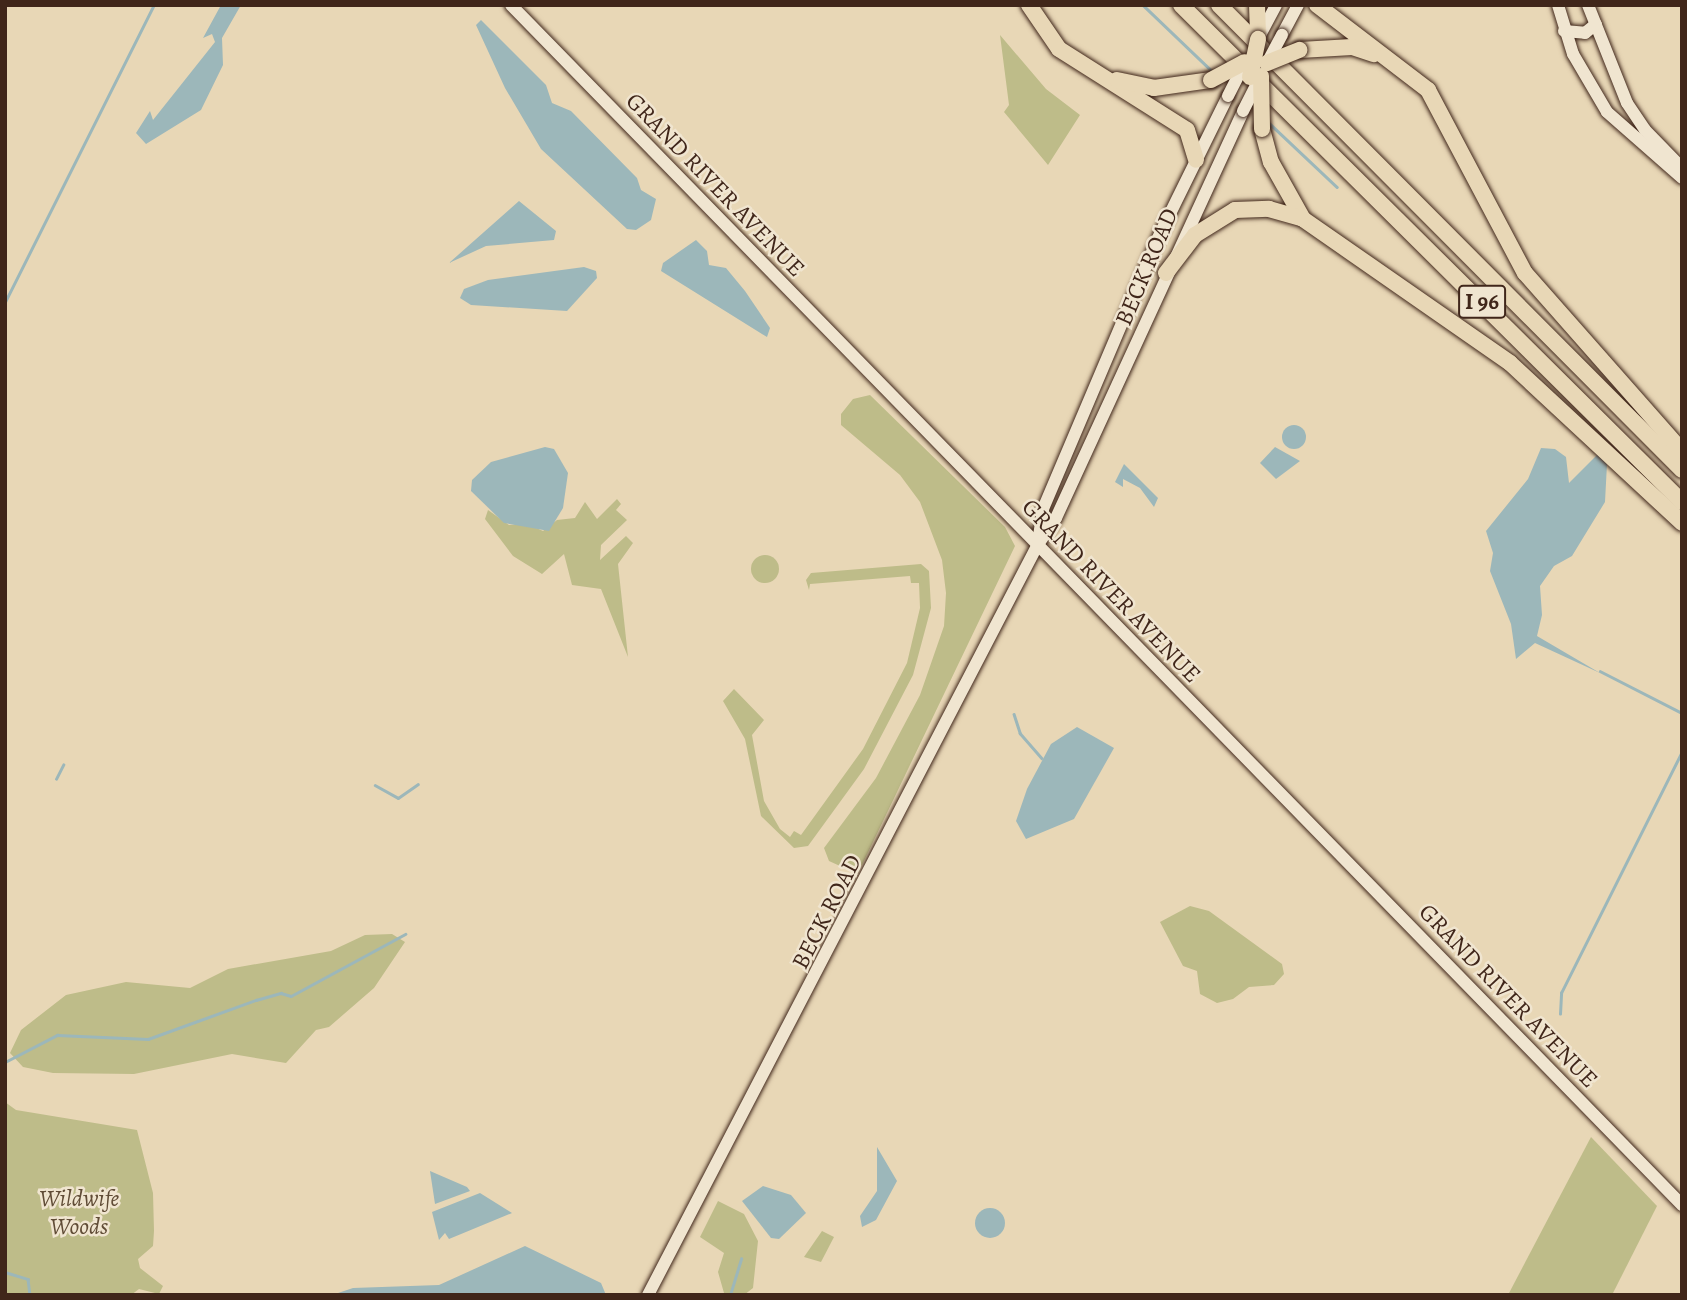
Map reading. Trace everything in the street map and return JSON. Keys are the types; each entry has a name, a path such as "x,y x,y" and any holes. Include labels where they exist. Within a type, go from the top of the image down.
{"highway":[{"path":"1029,5 1059,49 1180,123 1191,135 1196,160"},
{"name":"I 96","path":"1181,5 1682,502"},
{"name":"I 96","path":"1219,5 1682,470"},
{"path":"1317,5 1405,69 1444,112 1525,273 1557,316 1682,451"},
{"path":"1260,12 1258,61 1262,129 1270,162 1303,219"},
{"path":"1228,96 1282,35"},
{"path":"1088,69 1154,88 1211,79 1258,61 1300,50 1352,47 1405,69"},
{"path":"1242,111 1258,61"},
{"path":"1166,273 1195,235 1235,210 1269,209 1303,219 1510,363 1682,523"}],"main road":[{"name":"GRAND RIVER AVENUE","path":"511,5 1682,1205"},
{"path":"1260,12 1276,5"},
{"path":"1282,35 1298,5"},
{"path":"1558,5 1564,31 1607,112 1682,178"},
{"path":"1588,5 1627,103 1645,130 1682,168"},
{"path":"1564,31 1585,33 1596,24"},
{"name":"BECK ROAD","path":"1037,545 1043,509 1196,160 1228,96"},
{"path":"1607,112 1613,105 1627,103"},
{"name":"BECK ROAD","path":"648,1295 1037,545 1056,518 1121,382 1166,273 1242,111"}],"green space":[{"path":"1000,35 1046,89 1080,115 1048,165 1004,112 1009,105"},
{"path":"870,395 1005,527 1015,546 862,865 851,871 829,861 824,848 876,778 920,695 944,626 946,593 942,560 920,502 900,475 841,425 841,414 853,399"},
{"path":"617,499 621,504 616,510 627,520 601,545 600,560 626,536 633,543 618,564 628,657 601,589 572,585 564,554 542,574 513,556 485,519 488,510 509,525 527,524 543,531 557,520 575,518 585,502 597,519"},
{"path":"765,555 775,559 779,569 775,579 765,583 755,579 751,569 755,559"},
{"path":"921,564 929,571 931,608 913,675 864,769 808,846 794,848 761,816 745,739 723,701 734,689 764,720 752,735 764,801 780,829 790,837 794,831 801,835 863,749 907,663 920,608 919,583 911,583 910,576 810,584 809,590 806,580 811,573"},
{"path":"1190,906 1209,911 1282,964 1284,974 1274,985 1249,987 1233,999 1217,1003 1200,994 1197,971 1183,966 1160,922"},
{"path":"392,934 405,942 374,988 329,1027 316,1030 286,1063 232,1054 134,1074 53,1073 23,1067 10,1053 21,1030 66,995 126,982 190,988 228,969 331,951 365,935"},
{"name":"Wildwife Woods","path":"5,1102 16,1110 137,1130 153,1193 154,1231 153,1246 138,1259 140,1268 163,1286 159,1294 139,1289 131,1295 5,1295"},
{"path":"1591,1137 1657,1206 1612,1295 1508,1295"},
{"path":"718,1201 744,1214 758,1241 753,1288 744,1295 724,1293 718,1272 724,1253 700,1237"},
{"path":"822,1231 834,1237 821,1262 804,1257"}],"water":[{"path":"221,5 241,5 222,38 223,65 201,110 146,144 136,133 150,111 153,120 215,42 212,34 203,38"},
{"path":"481,20 546,85 552,103 571,111 637,178 641,190 656,199 651,220 636,230 627,229 541,149 505,88 476,25"},
{"path":"519,201 556,231 554,240 486,246 449,263"},
{"path":"696,240 707,251 709,265 726,268 745,291 770,328 767,337 661,271 663,263"},
{"path":"584,267 596,271 597,278 567,311 471,305 460,298 464,289 488,280"},
{"path":"1289,425 1299,425 1306,432 1306,442 1299,449 1289,449 1282,442 1282,432"},
{"path":"545,447 554,449 568,473 563,508 549,531 504,523 471,491 472,480 491,462"},
{"path":"1275,447 1300,461 1276,479 1260,463"},
{"path":"1541,448 1555,449 1566,457 1569,483 1598,454 1607,464 1605,502 1572,556 1554,566 1540,586 1542,615 1537,636 1600,673 1535,643 1516,659 1511,624 1490,571 1493,553 1486,531 1528,479"},
{"path":"1124,464 1158,498 1154,507 1140,488 1123,479 1123,487 1115,482"},
{"path":"1077,727 1114,748 1074,819 1026,839 1016,821 1027,789 1051,744"},
{"path":"877,1147 897,1181 876,1220 862,1227 860,1216 877,1191"},
{"path":"430,1171 467,1187 470,1191 435,1204"},
{"path":"763,1186 791,1195 806,1213 779,1239 771,1238 742,1201"},
{"path":"480,1193 512,1213 449,1239 445,1233 439,1240 432,1212"},
{"path":"990,1208 996,1209 1004,1217 1004,1229 996,1237 990,1238 984,1237 976,1229 975,1223 976,1217 984,1209"},
{"path":"525,1246 601,1283 606,1295 332,1295 353,1288 439,1285"}],"waterway":[{"path":"5,302 154,5"},
{"path":"1143,5 1213,72"},
{"path":"1267,121 1337,187"},
{"path":"1600,671 1682,713"},
{"path":"1014,714 1020,733 1042,758"},
{"path":"1560,1014 1561,993 1682,751"},
{"path":"56,779 63,765"},
{"path":"375,785 398,798 418,784"},
{"path":"5,1062 57,1035 148,1039 256,1000 281,993 291,996 405,934"},
{"path":"730,1295 741,1259"},
{"path":"5,1272 28,1279 30,1295"}]}
